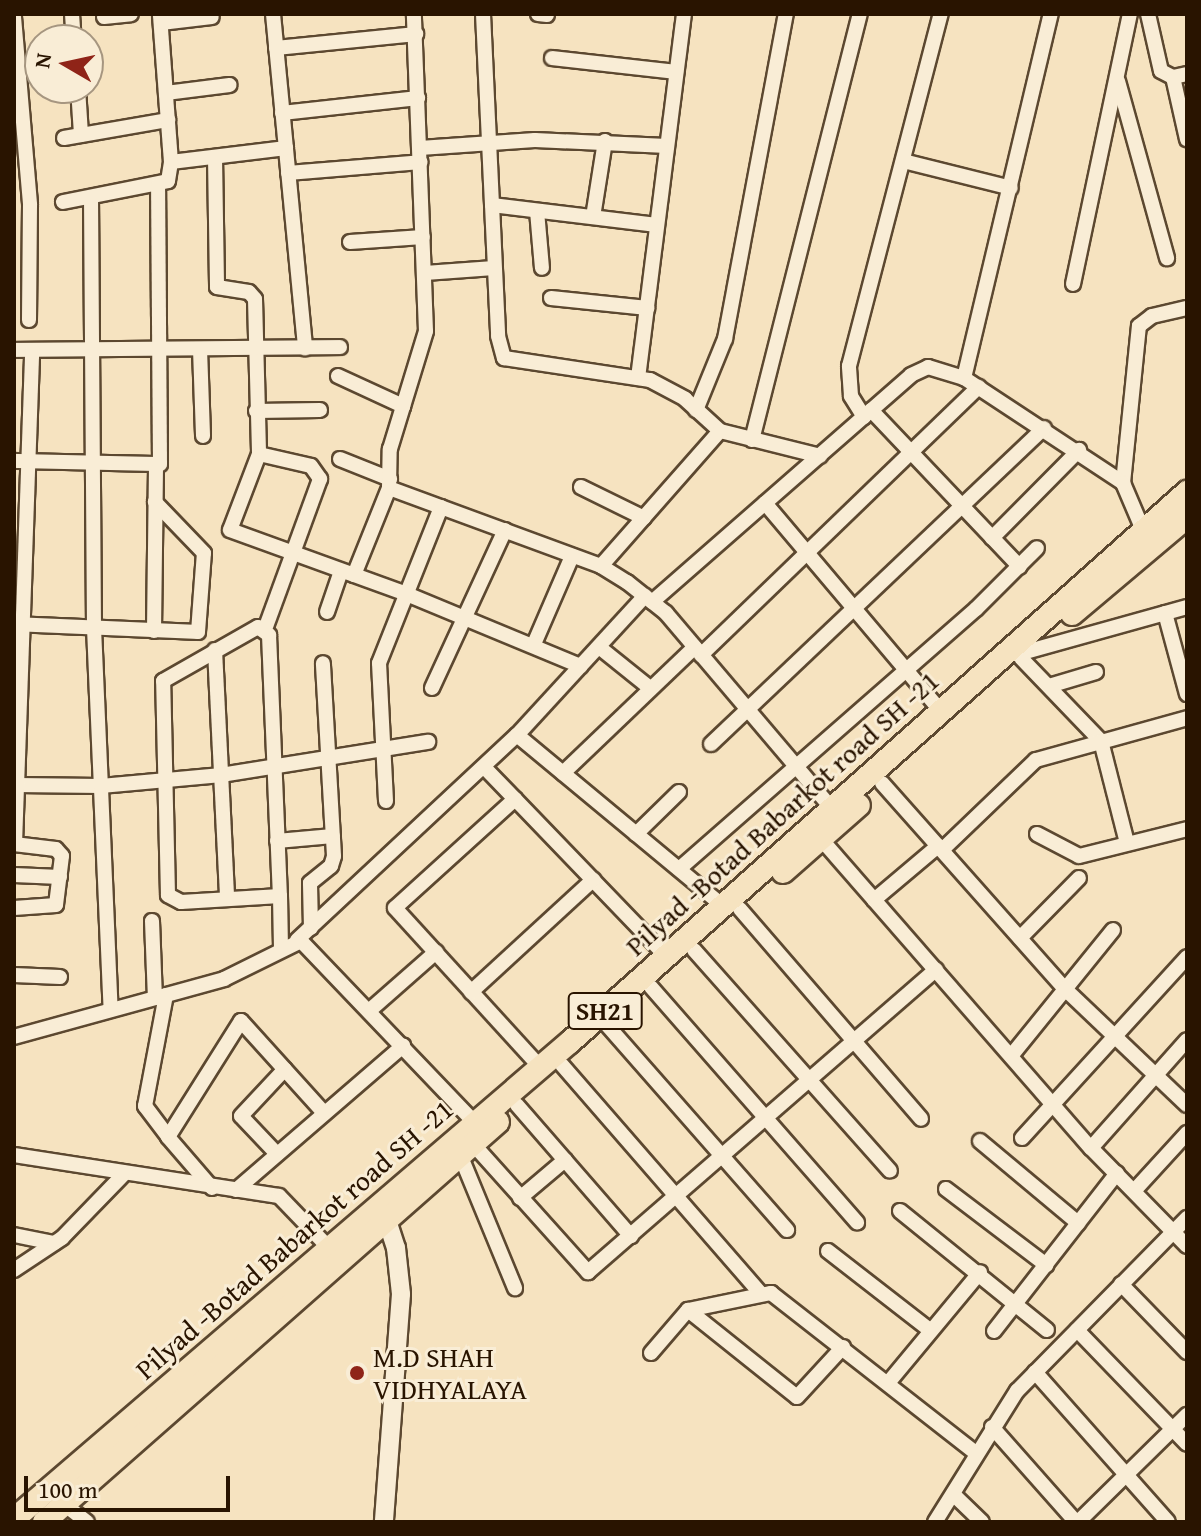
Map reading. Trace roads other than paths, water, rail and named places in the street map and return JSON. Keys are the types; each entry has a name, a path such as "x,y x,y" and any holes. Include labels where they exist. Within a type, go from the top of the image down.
{"main road":[{"name":"Pilyad -Botad Babarkot road SH -21","path":"14,1519 329,1248 385,1213 470,1142 666,956 821,839 1025,654 1143,530 1187,492"},
{"name":"Pilyad -Botad Babarkot road SH -21","path":"44,1522 385,1213 517,1105 551,1066 607,1025 694,950 731,908 832,809 941,711 1074,603 1187,517"}],"street":[{"path":"104,17 131,14"},
{"path":"273,14 305,348"},
{"path":"327,612 389,483 390,449 424,343 425,273 414,14"},
{"path":"483,14 494,268 504,358 638,378 671,389 720,431 820,456"},
{"path":"538,14 547,15"},
{"path":"638,378 684,14"},
{"path":"696,410 725,339 786,14"},
{"path":"752,440 860,14"},
{"path":"941,14 849,366 851,396 913,454 1020,567"},
{"path":"964,378 1051,14"},
{"path":"1073,284 1130,14"},
{"path":"1148,14 1161,71 1180,76 1187,139"},
{"path":"14,17 30,205 29,320"},
{"path":"63,202 168,181 171,162 160,18 212,17"},
{"path":"276,48 416,34"},
{"path":"552,58 676,72"},
{"path":"1117,78 1167,258"},
{"path":"166,93 229,85"},
{"path":"282,113 418,98"},
{"path":"79,104 81,135"},
{"path":"64,138 168,120"},
{"path":"593,217 605,141"},
{"path":"288,173 421,155 489,142 605,141 667,146"},
{"path":"171,162 286,148"},
{"path":"215,157 217,287 253,294 256,349 259,454 230,530 464,616 580,666"},
{"path":"903,161 1011,188"},
{"path":"154,631 156,467 162,459 157,350 158,185"},
{"path":"91,197 94,628 111,1010"},
{"path":"492,205 657,225"},
{"path":"537,211 542,268"},
{"path":"350,242 423,237"},
{"path":"425,273 494,268"},
{"path":"551,298 647,308"},
{"path":"1143,530 1123,483 1139,326 1152,316 1187,308"},
{"path":"14,350 340,347"},
{"path":"200,349 203,436"},
{"path":"14,908 53,909 60,877 60,852 14,844 19,624 31,461 32,350"},
{"path":"14,1037 224,979 297,940 517,735 580,666 648,599 765,503 867,413 928,367 964,378 1079,450 1123,483"},
{"path":"338,376 403,406"},
{"path":"563,773 650,688 698,651 808,553 979,387"},
{"path":"256,411 320,410"},
{"path":"711,744 1044,428"},
{"path":"601,566 720,431"},
{"path":"992,538 1079,450"},
{"path":"259,454 319,473 295,555 265,629 281,949"},
{"path":"340,459 441,507 601,566 648,599 698,651 832,809"},
{"path":"14,461 156,467"},
{"path":"581,487 644,518"},
{"path":"19,624 198,632 205,563 200,545 155,502"},
{"path":"765,503 941,711"},
{"path":"386,801 379,663 404,593 441,507"},
{"path":"432,688 505,530"},
{"path":"679,869 906,670 1037,548"},
{"path":"534,644 572,556"},
{"path":"1127,843 1101,741 1049,686 1025,654 1187,607"},
{"path":"1165,613 1187,694"},
{"path":"265,629 258,627 163,681 168,895 181,902 280,896"},
{"path":"599,647 650,688"},
{"path":"215,650 227,899"},
{"path":"311,928 310,883 331,866 333,836 323,663"},
{"path":"1049,686 1096,672"},
{"path":"874,900 940,848 1036,760 1187,718"},
{"path":"517,735 731,908 858,1040 921,1119"},
{"path":"17,785 101,786 221,775 274,769 428,742"},
{"path":"484,767 666,956"},
{"path":"882,783 1065,989 1187,1105"},
{"path":"636,834 679,792"},
{"path":"515,799 395,908 471,992 551,1066 676,1196 761,1294"},
{"path":"1037,834 1079,856 1187,829"},
{"path":"277,841 333,836"},
{"path":"821,839 1091,1148 1187,1246"},
{"path":"14,875 60,877"},
{"path":"1020,938 1079,878"},
{"path":"471,992 593,880"},
{"path":"152,921 161,996 145,1106 212,1188"},
{"path":"1011,1056 1113,930"},
{"path":"297,940 307,943 403,1046 470,1142 583,1271 594,1269 936,970"},
{"path":"694,950 890,1171"},
{"path":"370,1010 436,952"},
{"path":"1022,1138 1187,957"},
{"path":"14,975 60,977"},
{"path":"651,987 857,1222"},
{"path":"168,1137 241,1021 324,1113"},
{"path":"607,1025 787,1230"},
{"path":"1091,1148 1187,1040"},
{"path":"236,1190 403,1046"},
{"path":"277,1154 241,1116 285,1069"},
{"path":"517,1105 631,1236"},
{"path":"1134,1191 1187,1133"},
{"path":"980,1141 1078,1223"},
{"path":"470,1142 515,1288"},
{"path":"14,1155 279,1196 329,1248"},
{"path":"520,1198 565,1160"},
{"path":"14,1270 54,1243 125,1173"},
{"path":"994,1331 1117,1173"},
{"path":"946,1189 1046,1265"},
{"path":"900,1211 980,1272 1047,1330"},
{"path":"384,1522 401,1294 385,1213"},
{"path":"935,1522 992,1427 1035,1372 1187,1218"},
{"path":"14,1235 54,1243"},
{"path":"828,1251 931,1331"},
{"path":"888,1383 980,1272"},
{"path":"1121,1284 1187,1352"},
{"path":"651,1353 688,1310 761,1294 781,1297 977,1454"},
{"path":"688,1310 797,1397 803,1396 843,1347"},
{"path":"1077,1330 1187,1444"},
{"path":"1035,1372 1124,1477 1168,1522"},
{"path":"992,1427 1077,1522 1187,1415"},
{"path":"953,1494 982,1522"},
{"path":"64,1504 87,1522"}],"place":[{"name":"M.D SHAH VIDHYALAYA","path":"357,1373"}]}
